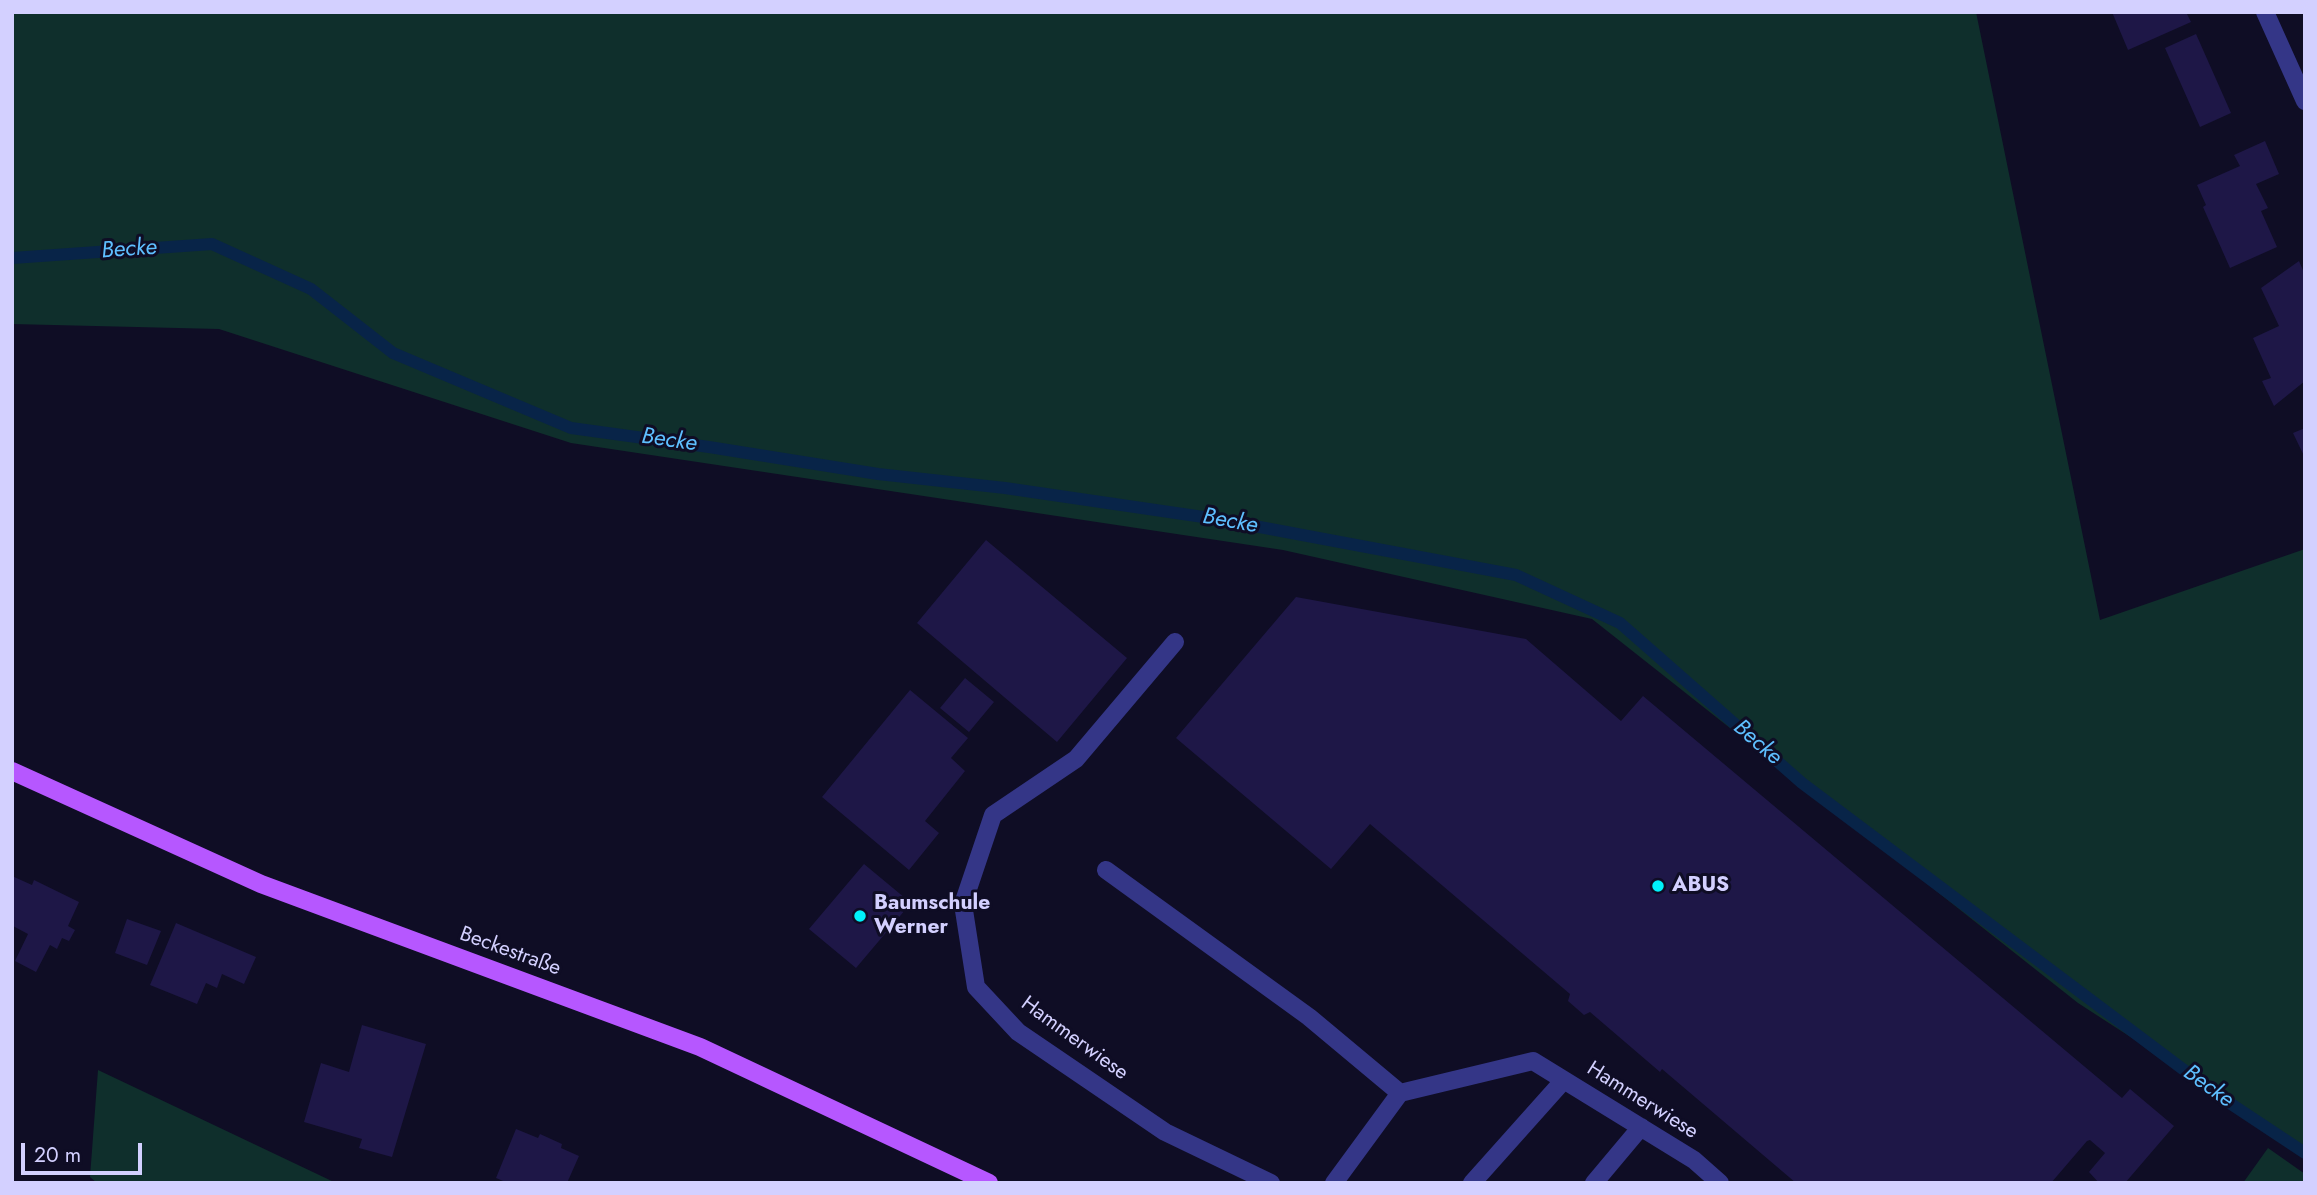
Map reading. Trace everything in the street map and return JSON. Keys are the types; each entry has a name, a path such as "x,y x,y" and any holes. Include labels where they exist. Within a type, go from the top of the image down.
{"main road":[{"name":"Beckestraße","path":"12,771 261,884 700,1047 989,1183"}],"street":[{"path":"2265,12 2305,101"},
{"name":"Hammerwiese","path":"1175,642 1076,759 993,815 963,904 976,987 1018,1031 1165,1132 1271,1183"},
{"path":"1106,870 1309,1017 1400,1093 1334,1183"},
{"name":"Hammerwiese","path":"1400,1093 1533,1060 1694,1160 1720,1183"},
{"path":"1472,1183 1563,1080"},
{"path":"1594,1183 1641,1127"}],"green space":[{"path":"12,12 1976,12 2100,620 2305,549 2305,1150 2078,1003 1592,619 1283,550 571,443 219,329 12,324"},
{"path":"98,1070 336,1183 97,1183 90,1177"},
{"path":"2268,1148 2305,1174 2305,1183 2243,1183"}],"building":[{"path":"2112,12 2186,12 2191,22 2128,50"},
{"path":"2196,34 2231,113 2200,127 2165,48"},
{"path":"2265,141 2279,174 2256,184 2268,208 2261,211 2277,247 2230,268 2203,207 2206,205 2197,185 2240,166 2234,155"},
{"path":"2299,261 2305,275 2305,381 2274,406 2262,381 2271,378 2253,338 2279,326 2261,288"},
{"path":"2305,428 2305,458 2293,433"},
{"path":"986,540 1127,658 1057,742 917,623"},
{"name":"ABUS","path":"1296,597 1526,639 1621,721 1643,696 2122,1098 2130,1089 2174,1126 2125,1183 2099,1183 2089,1172 2105,1153 2090,1140 2051,1183 1796,1183 1662,1069 1660,1072 1590,1012 1584,1015 1568,1001 1570,994 1370,824 1331,869 1176,738"},
{"path":"965,678 994,702 969,732 940,708"},
{"path":"910,690 968,738 951,758 965,771 925,821 939,833 909,870 822,797"},
{"name":"Baumschule Werner","path":"864,864 911,903 856,968 809,929"},
{"path":"12,876 32,885 34,880 79,902 68,926 75,930 69,941 62,938 57,949 50,945 36,972 15,961 28,934 13,926"},
{"path":"127,919 161,931 147,965 115,953"},
{"path":"176,923 256,957 244,984 222,974 217,988 206,983 197,1004 150,985"},
{"path":"362,1025 426,1044 392,1157 359,1148 362,1139 304,1122 321,1063 349,1072"},
{"path":"516,1129 538,1138 540,1134 579,1156 567,1183 508,1183 496,1178"}],"waterway":[{"name":"Becke","path":"12,258 212,244 311,289 393,353 571,428 878,474 1005,488 1217,519 1516,575 1620,623 1802,783 2216,1094 2305,1153"}],"place":[{"name":"ABUS","path":"1658,886"},
{"name":"Baumschule Werner","path":"860,916"}]}
